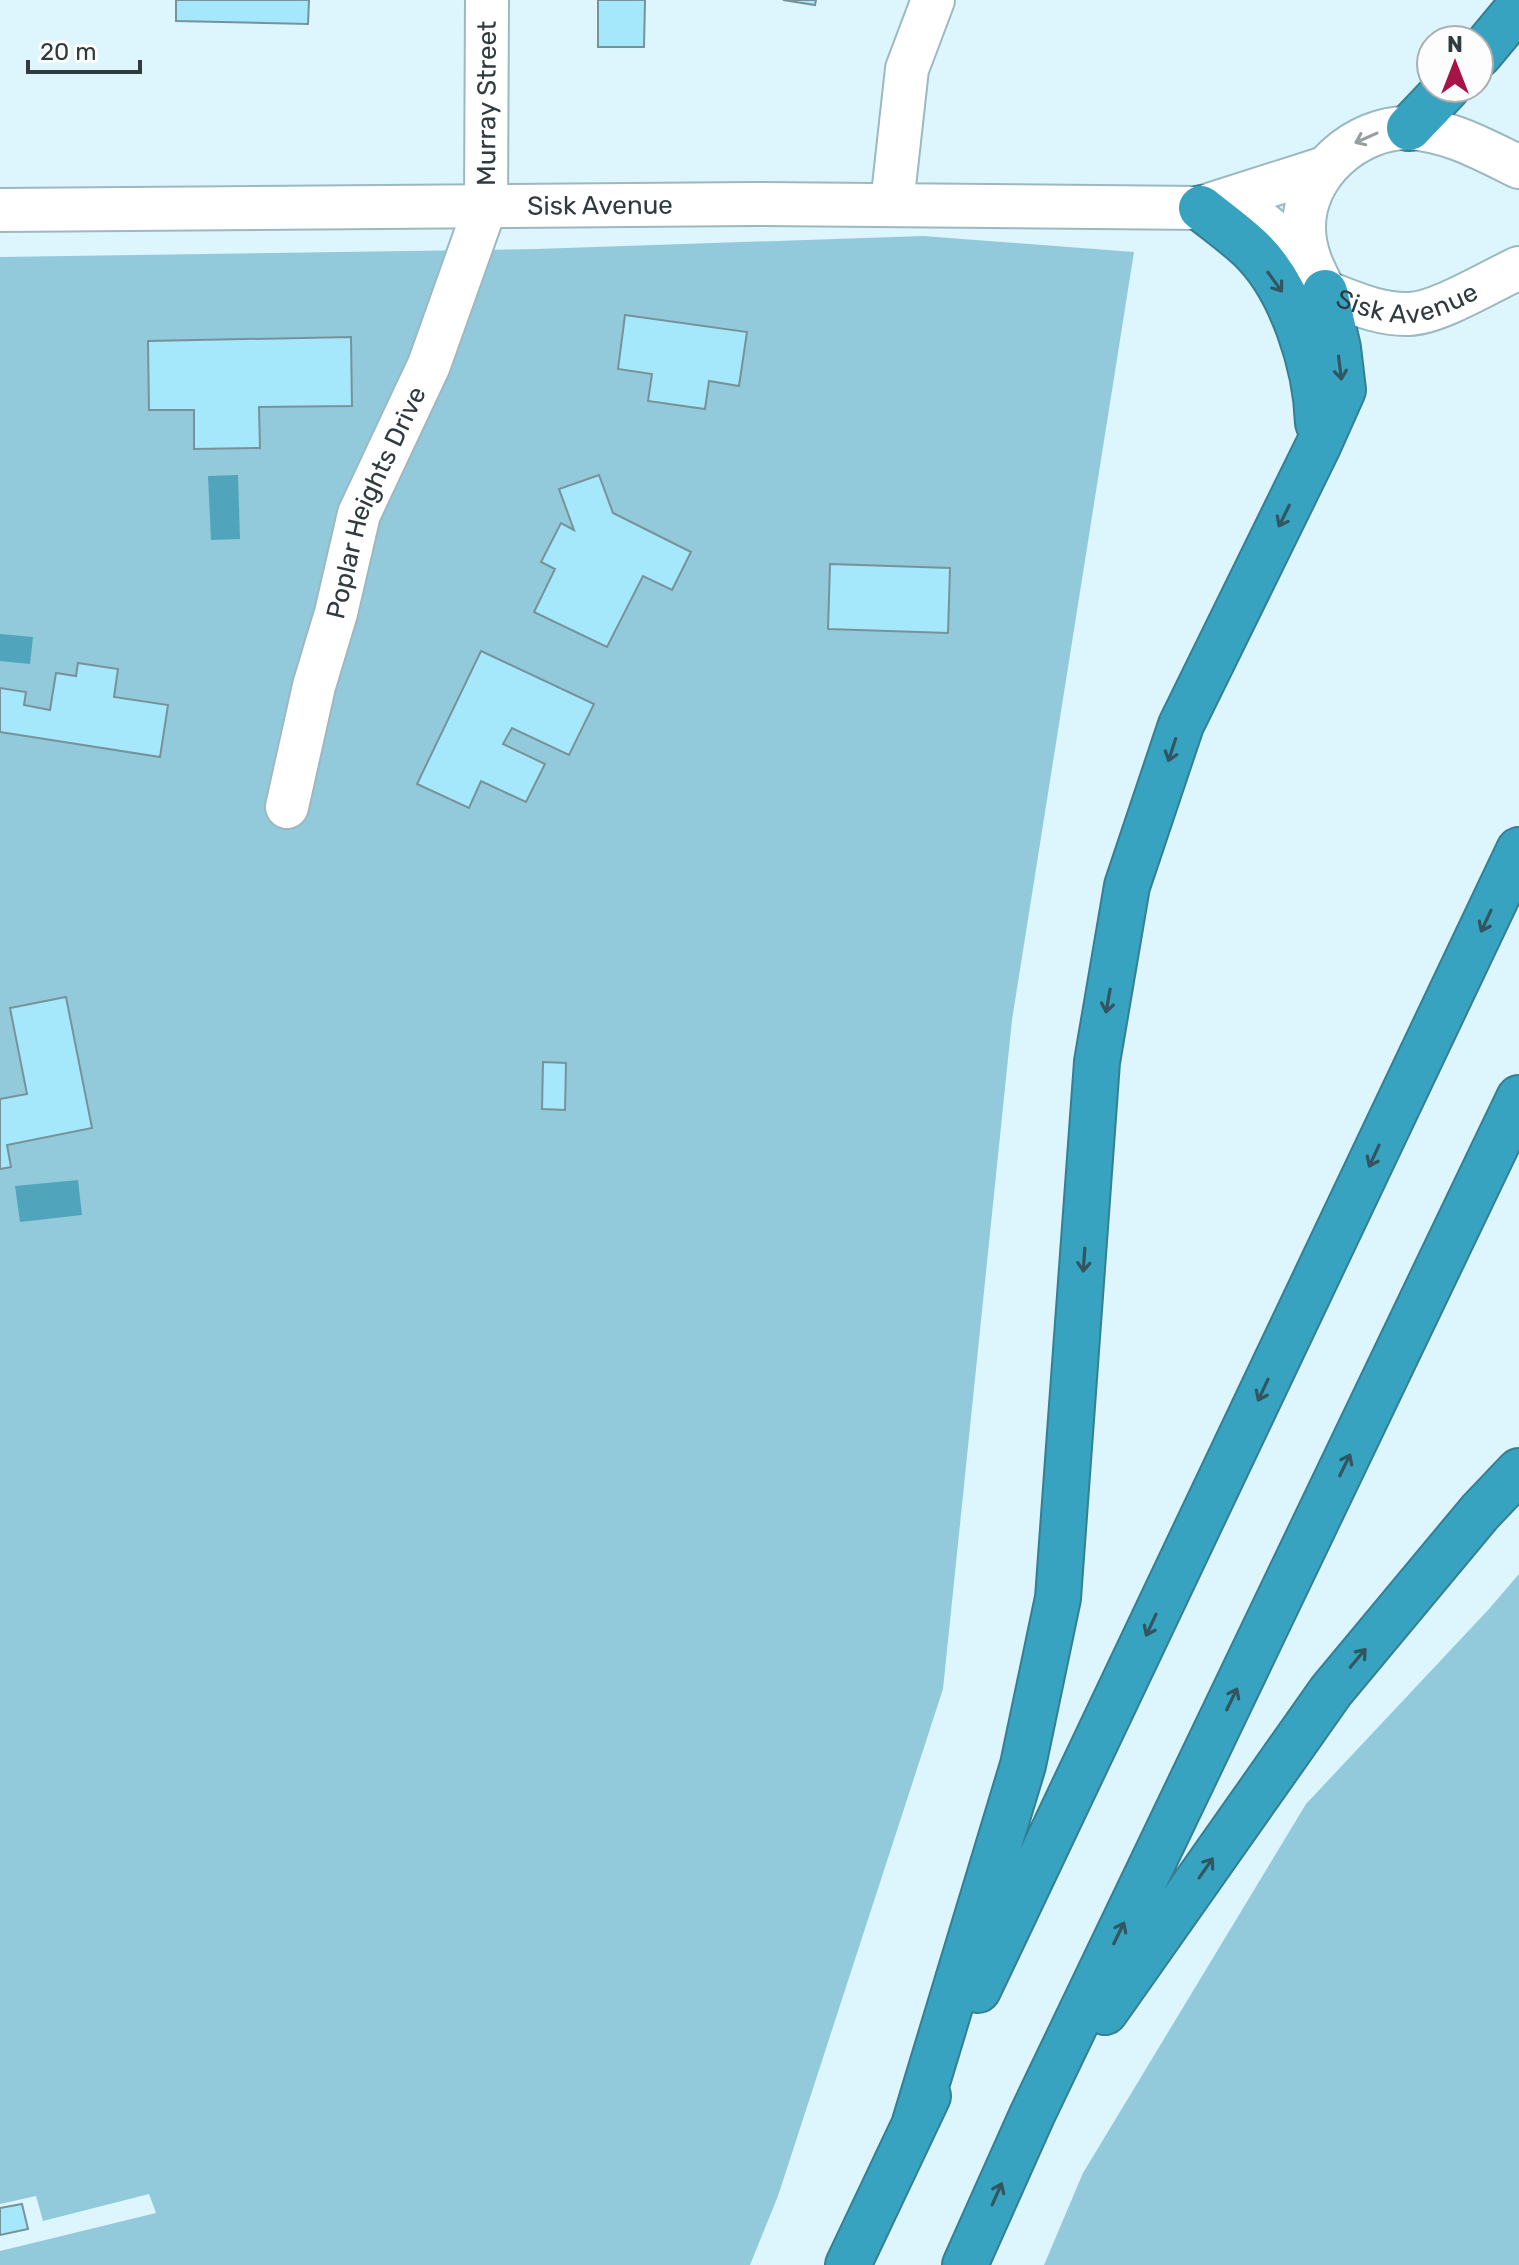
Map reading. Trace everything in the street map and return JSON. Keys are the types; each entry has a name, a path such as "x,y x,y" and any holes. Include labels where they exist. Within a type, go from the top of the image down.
{"highway":[{"path":"1495,36 1519,7"},
{"path":"1409,128 1432,104"},
{"path":"1201,208 1251,249 1285,294 1304,341 1317,402 1318,446"},
{"path":"915,2122 1023,1765 1058,1598 1097,1062 1127,886 1181,725 1343,390 1338,348 1317,276"},
{"path":"848,2265 1519,850"},
{"path":"965,2265 1032,2115 1519,1098"},
{"path":"1032,2115 1331,1691 1480,1512 1519,1471"}],"street":[{"name":"Murray Street","path":"486,205 487,0"},
{"path":"892,204 907,69 933,0"},
{"name":"Sisk Avenue","path":"1317,276 1304,226 1310,195 1325,168 1349,146 1377,133 1409,128 1458,137 1519,167"},
{"name":"Sisk Avenue","path":"1201,208 1325,168"},
{"name":"Sisk Avenue","path":"0,210 892,204 1201,208 1254,216 1317,276 1369,309 1411,314 1451,301 1519,268"},
{"name":"Poplar Heights Drive","path":"287,807 314,686 336,613 359,514 429,365 486,205"}],"shaded area":[{"path":"923,236 1134,252 1012,1020 943,1689 778,2196 750,2265 0,2265 0,2251 156,2213 149,2194 43,2221 36,2196 0,2204 0,257 536,249"},
{"path":"238,475 240,539 211,540 208,476"},
{"path":"0,634 33,637 30,664 0,661"},
{"path":"78,1180 82,1215 20,1222 15,1186"},
{"path":"1519,1574 1519,2265 1044,2265 1083,2173 1306,1804"}],"building":[{"path":"176,0 309,0 308,24 176,21"},
{"path":"598,0 645,0 644,47 598,47"},
{"path":"783,0 816,0 815,5"},
{"path":"625,315 747,332 739,386 709,381 705,409 648,401 652,374 618,369"},
{"path":"351,337 352,406 259,407 260,448 194,449 194,410 149,410 148,341"},
{"path":"599,475 613,513 691,552 672,590 643,576 607,647 534,612 555,569 541,562 561,523 574,530 559,489"},
{"path":"830,564 950,568 948,633 828,629"},
{"path":"481,651 594,704 569,755 512,728 503,744 545,764 526,802 481,781 469,808 417,784"},
{"path":"78,663 118,669 114,697 168,705 160,757 0,732 0,688 26,692 24,705 50,710 56,673 76,676"},
{"path":"66,997 92,1128 7,1145 11,1167 0,1169 0,1099 27,1094 10,1008"},
{"path":"543,1062 566,1063 565,1110 542,1109"},
{"path":"22,2204 28,2229 0,2235 0,2208"}]}
